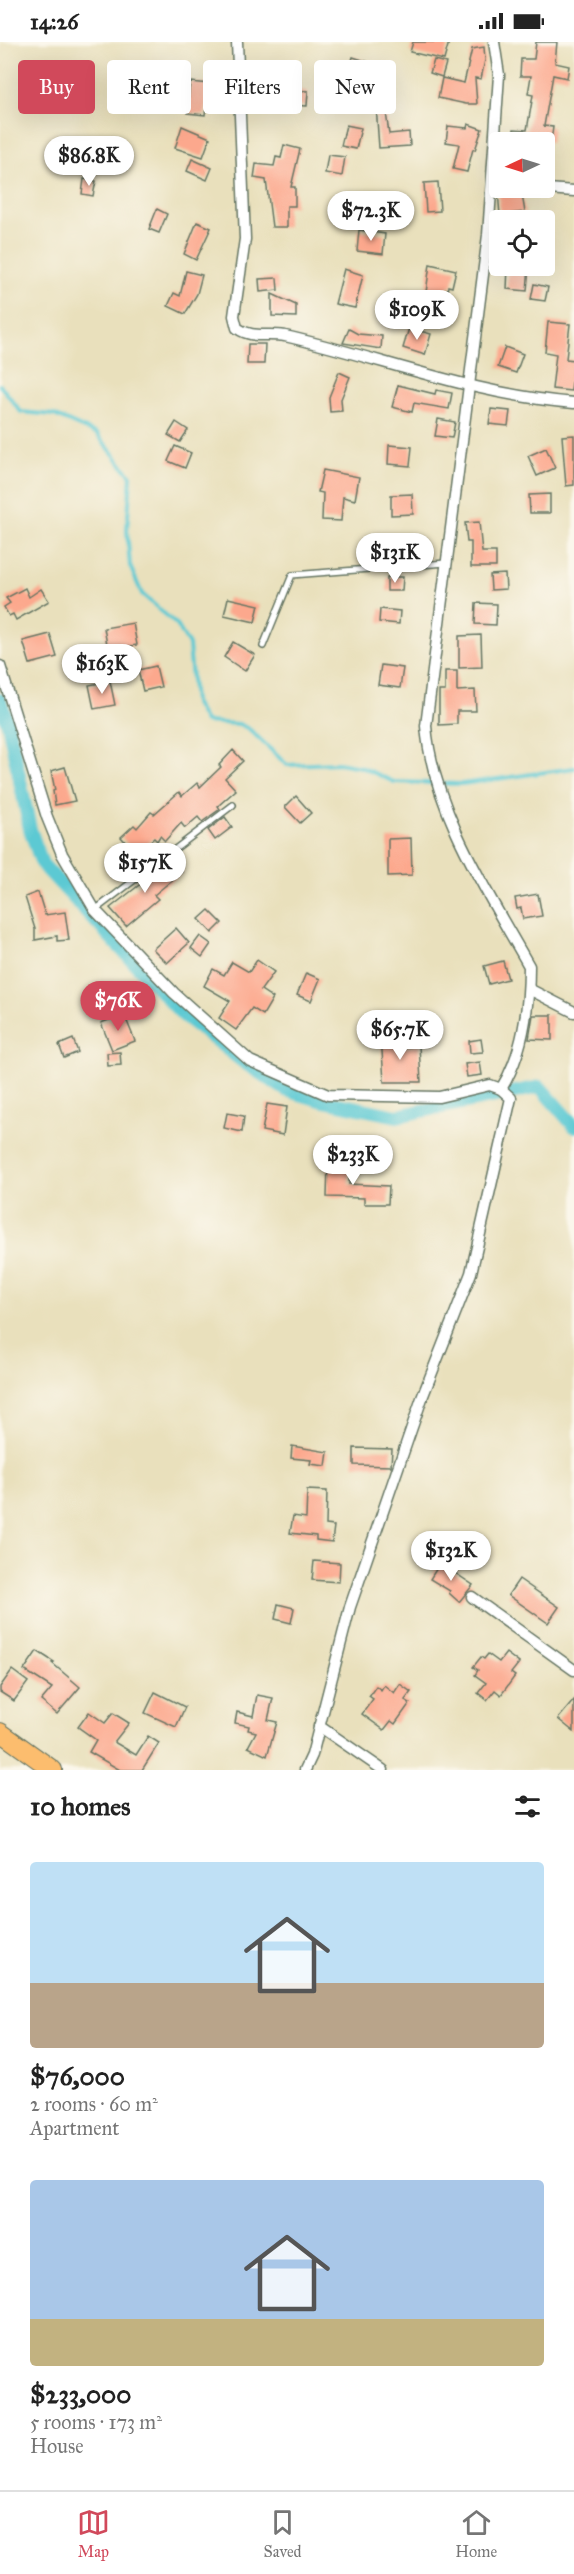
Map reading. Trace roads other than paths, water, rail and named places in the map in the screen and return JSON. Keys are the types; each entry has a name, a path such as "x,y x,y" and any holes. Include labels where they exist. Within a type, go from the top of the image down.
{"highway":[{"path":"0,1732 52,1770"}],"street":[{"path":"237,42 245,239 234,316 237,328 246,335 282,336 469,387 542,401 574,403"},
{"path":"495,42 499,75 497,132"},
{"path":"555,190 574,191"},
{"path":"494,198 426,726 428,758 443,804 529,966 529,989 515,1067 501,1089"},
{"path":"0,666 47,817 62,854 94,910 174,993 250,1060 328,1095 439,1097 490,1085 501,1089 511,1098 471,1273 422,1398 350,1607 305,1770"},
{"path":"529,989 574,1012"},
{"path":"472,1597 574,1670"},
{"path":"319,1726 383,1770"}],"lane":[{"path":"262,646 292,575 446,563"},
{"path":"94,910 233,805"}],"waterway":[{"path":"0,385 21,412 54,415 97,434 131,476 127,530 130,566 142,594 177,625 189,645 194,702 205,722 239,724 249,729 287,765 338,763 361,767 394,782 462,784 574,768"},
{"path":"0,700 8,723 30,829 42,864 183,1015 245,1063 286,1090 324,1101 397,1116 540,1087 574,1126"}]}
